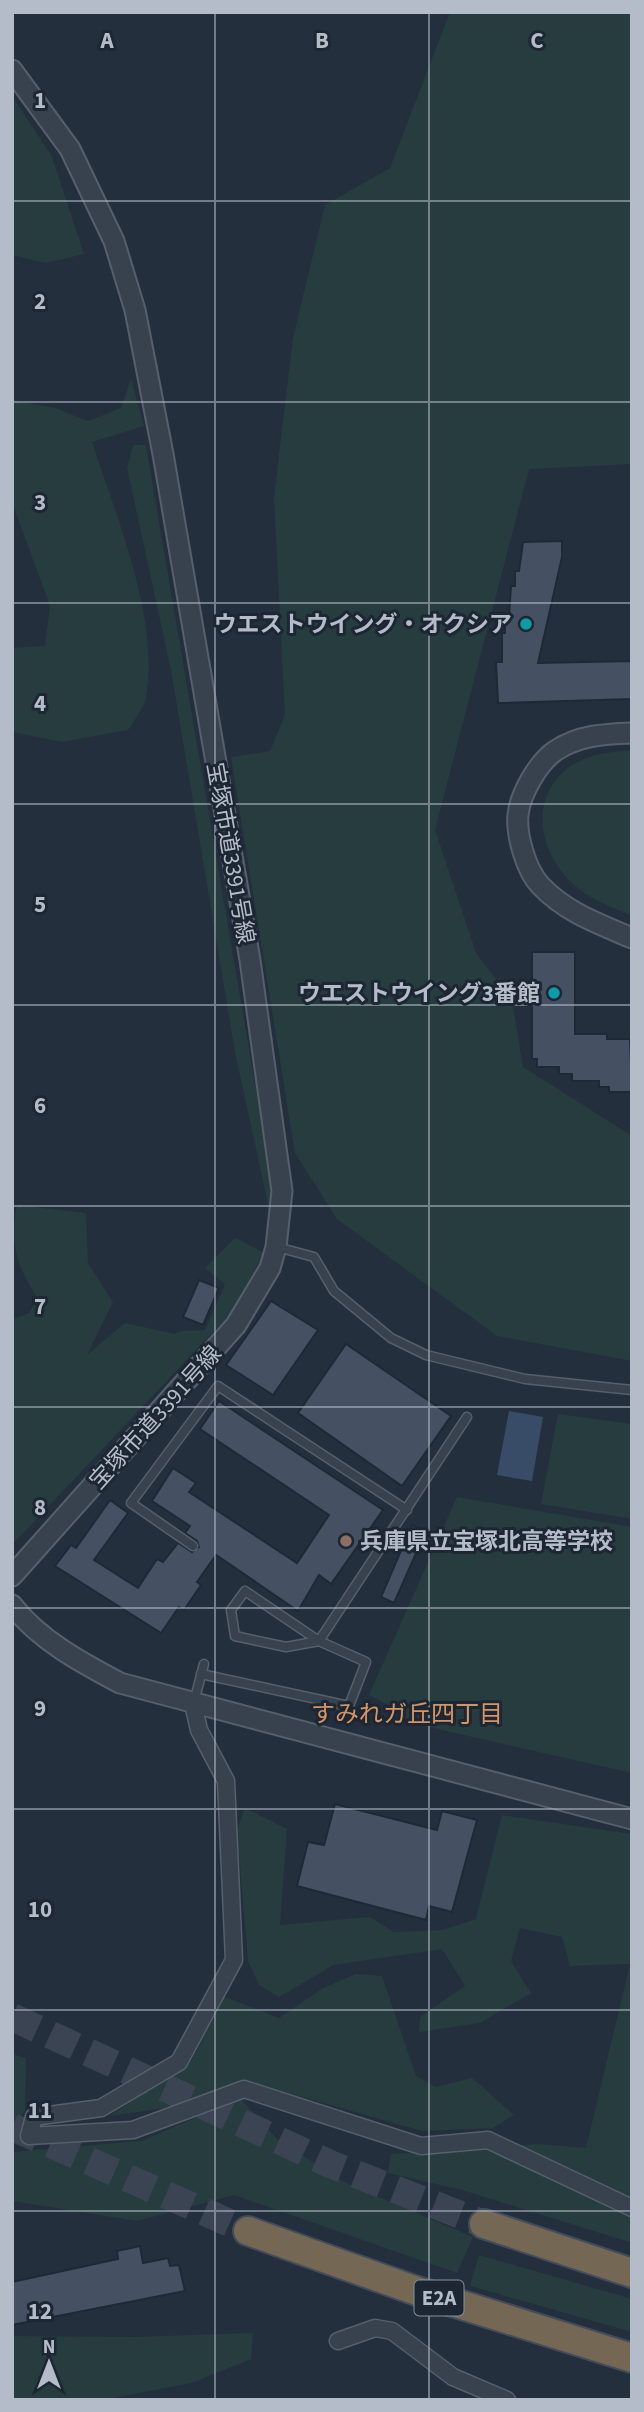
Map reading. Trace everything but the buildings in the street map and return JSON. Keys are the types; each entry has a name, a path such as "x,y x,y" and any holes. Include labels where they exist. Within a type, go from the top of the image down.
{"highway":[{"path":"484,2224 632,2273"},
{"name":"E2A","path":"248,2231 417,2291 632,2358"}],"street":[{"name":"宝塚市道3391号線","path":"12,70 70,149 114,241 135,310 250,960 282,1191 276,1247 254,1298 236,1325 12,1576"},
{"path":"632,733 593,734 555,752 531,779 518,814 522,849 538,884 567,909 632,938"},
{"path":"12,1605 21,1617 87,1665 120,1683 632,1819"},
{"path":"193,1704 199,1730 226,1781 234,1960 178,2062 101,2108 34,2118 29,2136 133,2130 244,2088 421,2146 488,2140 632,2208"},
{"path":"338,2341 375,2328 392,2331 453,2377 507,2400"}],"lane":[{"path":"276,1247 314,1257 334,1291 391,1338 425,1355 524,1379 632,1390"},
{"path":"193,1546 131,1503 218,1386 407,1510"},
{"path":"193,1704 203,1669 349,1706 366,1662 319,1641 245,1591 232,1611 235,1636 286,1647 319,1641 467,1417"}],"green space":[{"path":"450,12 632,12 632,464 529,469 435,830 476,953 512,1000 523,1067 632,1136 632,1361 497,1336 337,1219 295,1153 231,757 270,751 285,715 274,497 293,338 325,205 390,168"},
{"path":"12,96 52,157 84,254 46,263 12,255"},
{"path":"131,379 144,426 92,442 123,535 141,602 149,667 145,701 128,730 62,742 12,732 12,648 45,646 50,606 12,502 12,400 55,408 88,421 121,408"},
{"path":"133,445 146,445 271,1178 271,1218 235,1052 171,670 127,468"},
{"path":"632,750 630,915 591,897 561,870 544,836 542,817 554,782 569,767 591,756"},
{"path":"17,1205 86,1213 88,1263 113,1302 87,1355 125,1323 175,1334 181,1331 205,1330 225,1284 205,1268 235,1238 264,1253 232,1312 12,1545 12,1320 29,1313 38,1299 17,1254 14,1231"},
{"path":"558,1414 632,1424 632,1519 541,1504"},
{"path":"457,1497 632,1527 632,1773 411,1723 390,1706 369,1695"},
{"path":"245,1808 287,1829 280,1925 370,1917 394,1932 443,1930 476,1919 502,1815 632,1834 632,2243 462,2190 388,2173 391,2154 538,2144 586,2148 630,1964 570,1966 562,1937 520,1928 511,1961 531,1993 480,2023 419,2032 420,2017 465,1986 442,1949 334,1965 279,1997 259,1985 248,1961 237,1829"},
{"path":"356,1974 382,1976 416,2076 436,2087 472,2078 514,2115 493,2128 422,2131 246,2081 165,2108 110,2116 191,2061 225,1997 279,2018 323,1988"},
{"path":"12,2054 26,2058 25,2111 12,2126"},
{"path":"240,2098 277,2139 344,2182 473,2237 457,2273 234,2195 137,2221 12,2201 12,2152 142,2141"},
{"path":"479,2255 632,2299 632,2332 470,2286"},
{"path":"253,2333 251,2359 191,2383 103,2400 12,2400 12,2336 135,2337"}],"water":[{"path":"509,1411 543,1417 532,1481 497,1475"}],"tunnel":[{"path":"12,2017 330,2164 484,2224"},
{"path":"12,2127 248,2231"}],"place":[{"name":"ウエストウイング・オクシア","path":"526,624"},
{"name":"ウエストウイング3番館","path":"554,993"},
{"name":"兵庫県立宝塚北高等学校","path":"346,1541"}],"district":[{"name":"すみれガ丘四丁目","path":"407,1714"}]}
